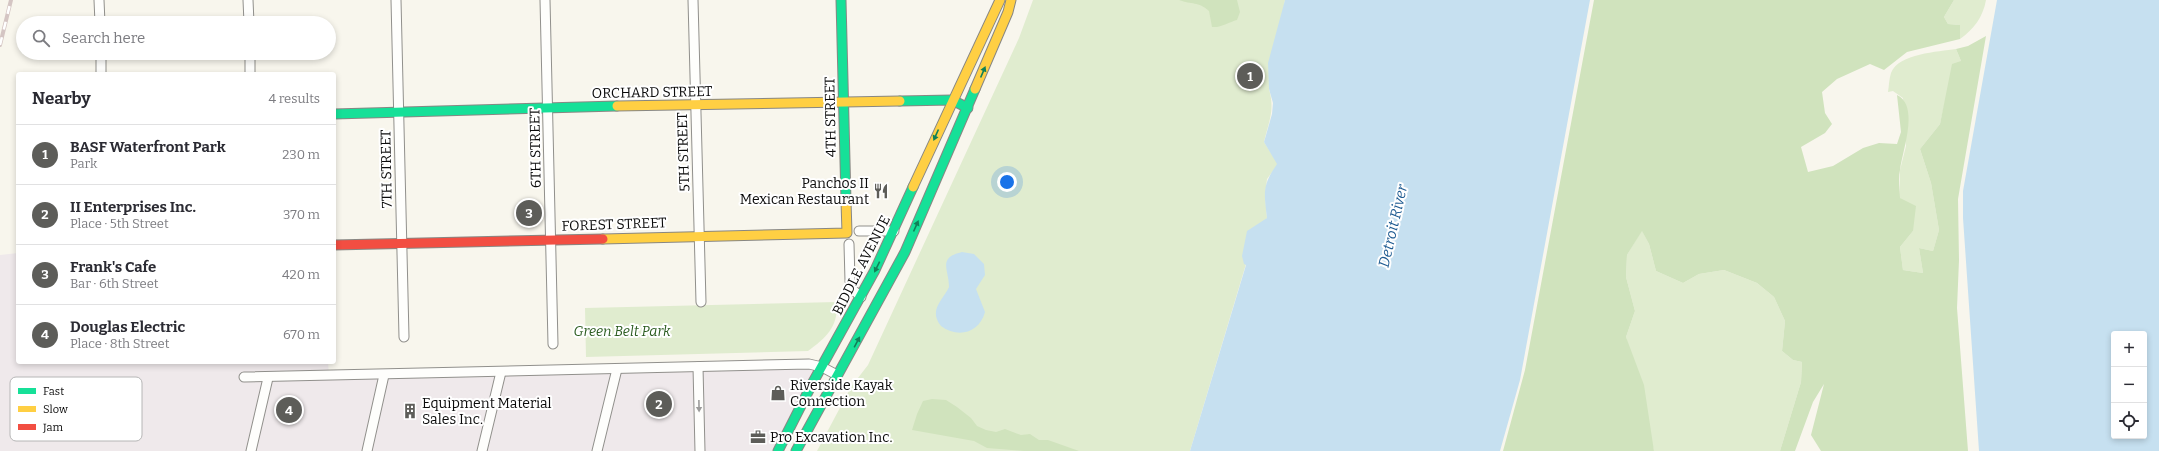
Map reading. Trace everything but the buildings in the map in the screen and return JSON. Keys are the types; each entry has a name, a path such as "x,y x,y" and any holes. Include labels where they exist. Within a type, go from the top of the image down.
{"street":[{"path":"99,0 100,16"},
{"path":"248,0 249,16"},
{"name":"7TH STREET","path":"396,0 404,337"},
{"name":"6TH STREET","path":"545,0 553,344"},
{"name":"5TH STREET","path":"693,0 701,302"},
{"name":"4TH STREET","path":"841,0 845,101 847,233"},
{"name":"BIDDLE AVENUE","path":"778,451 812,384 861,297 894,231 952,100 1000,0"},
{"path":"796,451 905,252 968,108 1008,12 1011,0"},
{"path":"101,60 101,72"},
{"path":"250,60 250,72"},
{"name":"ORCHARD STREET","path":"336,114 548,108 696,106 845,101 952,100 968,108"},
{"path":"859,232 894,231"},
{"name":"FOREST STREET","path":"336,245 847,233"},
{"path":"849,244 850,281 852,289 861,297"},
{"path":"244,377 268,378 809,364 822,367 837,375"},
{"path":"698,367 700,451"},
{"path":"597,451 617,369"},
{"path":"482,451 501,372"},
{"path":"366,451 384,375"},
{"path":"251,451 268,378"}],"shaded area":[{"path":"16,253 16,364 328,364 329,376 822,367 778,451 0,451 0,255"}],"green space":[{"path":"1033,0 1285,0 1269,89 1271,96 1271,109 1264,142 1278,164 1267,179 1265,196 1267,218 1246,264 1190,451 817,451 851,387 868,365 1019,38"},
{"path":"1179,0 1237,0 1240,12 1237,20 1222,26 1212,27 1209,11 1198,4"},
{"path":"1594,0 1954,0 1944,17 1948,24 1960,25 1960,39 1907,52 1884,70 1870,64 1837,79 1822,92 1825,113 1832,124 1825,133 1801,147 1808,172 1833,166 1863,148 1879,143 1897,144 1901,132 1897,95 1904,101 1909,119 1899,173 1900,198 1916,206 1913,231 1900,247 1903,270 1923,273 1919,248 1933,251 1939,230 1931,183 1920,149 1940,124 1952,64 1961,61 1956,49 1968,46 1986,36 1958,199 1959,260 1957,308 1968,451 1821,451 1811,435 1824,384 1813,402 1795,451 1780,451 1801,382 1802,362 1793,360 1782,351 1785,321 1774,297 1757,283 1724,270 1699,274 1683,283 1656,271 1649,244 1642,231 1627,255 1626,277 1635,311 1626,337 1644,385 1654,451 1503,451 1525,370"},
{"path":"1954,0 1986,0 1983,12 1977,22 1970,31 1960,39 1960,25 1948,24 1944,17"},
{"path":"1956,49 1961,61 1945,102 1940,124 1920,149 1931,183 1939,230 1933,251 1919,248 1923,273 1903,270 1900,247 1913,231 1900,198 1900,170 1906,146 1903,98 1893,91 1888,92 1890,75 1895,66 1910,57"},
{"path":"1642,230 1649,244 1656,271 1683,283 1699,274 1724,270 1757,283 1774,297 1785,321 1782,351 1793,360 1802,362 1801,382 1780,451 1654,451 1626,337 1635,311 1626,277 1627,255"},
{"name":"Green Belt Park","path":"837,302 836,318 830,331 821,341 808,351 586,357 585,308"},
{"path":"932,399 946,400 971,418 977,426 986,430 996,432 1005,429 1021,435 1030,434 1039,440 1048,440 1079,451 1024,451 987,448 974,441 912,430 923,401"}],"water":[{"name":"Detroit River","path":"1285,0 1590,0 1520,380 1500,451 1190,451 1246,265 1244,264 1242,256 1247,231 1267,218 1265,202 1266,184 1277,164 1264,142 1272,114 1273,103 1269,89 1268,63"},
{"path":"1997,0 2159,0 2159,451 1979,451 1963,218 1963,191"},
{"path":"962,252 974,254 984,264 985,275 976,289 985,312 978,325 967,332 960,333 947,330 941,326 937,320 936,310 949,287 946,265 947,261 949,257 954,254"}],"railway":[{"path":"0,45 11,0"}],"traffic: fast":[{"path":"841,0 846,201"},
{"path":"796,451 905,252 975,89"},
{"path":"900,101 952,100 968,108"},
{"path":"336,114 617,106"},
{"path":"778,451 812,384 875,270 913,187"}],"traffic: slow":[{"path":"913,187 1000,0"},
{"path":"975,89 1008,12 1011,0"},
{"path":"617,106 900,101"},
{"path":"603,239 847,233 846,201"}],"traffic: jam":[{"path":"336,245 603,239"}],"place":[{"name":"BASF Waterfront Park","path":"1250,76"},
{"name":"Panchos II Mexican Restaurant","path":"881,191"},
{"name":"Frank's Cafe","path":"529,213"},
{"name":"Riverside Kayak Connection","path":"778,393"},
{"name":"II Enterprises Inc.","path":"659,404"},
{"name":"Douglas Electric","path":"289,410"},
{"name":"Equipment Material Sales Inc.","path":"410,411"},
{"name":"Pro Excavation Inc.","path":"758,437"}]}
